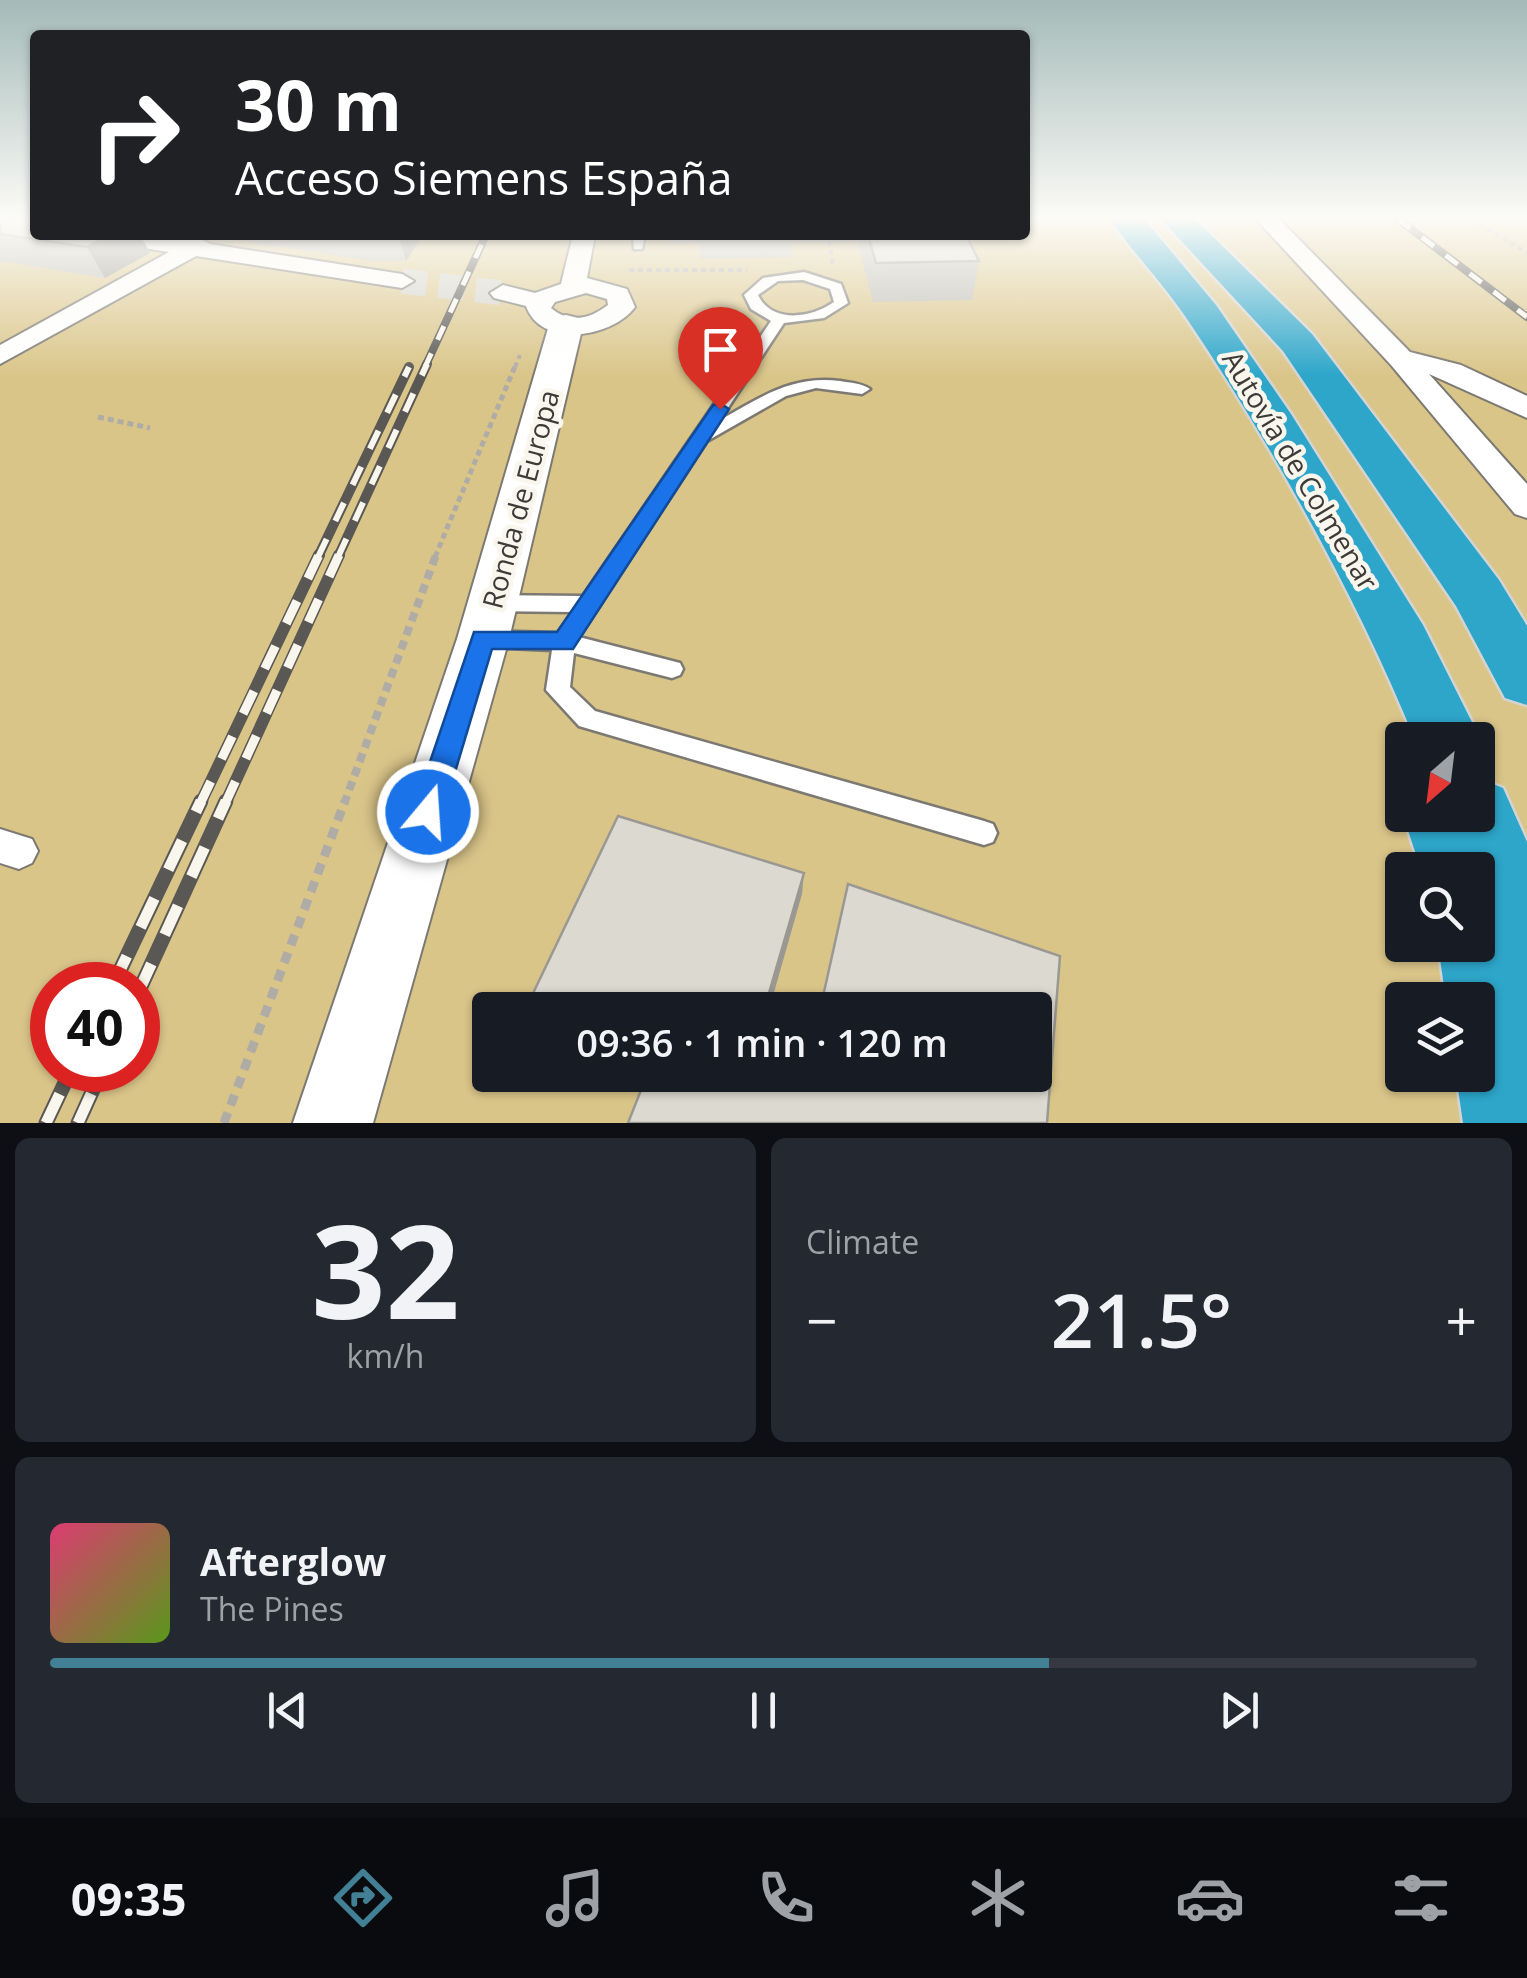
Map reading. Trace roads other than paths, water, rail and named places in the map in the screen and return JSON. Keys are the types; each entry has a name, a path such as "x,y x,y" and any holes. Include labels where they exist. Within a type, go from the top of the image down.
{"highway":[{"name":"Autovía de Colmenar","path":"1173,271 1224,340 1358,564 1426,686 1441,722"},
{"name":"Autovía de Colmenar","path":"1228,271 1298,343 1479,595 1527,680"},
{"path":"1358,564 1406,722"},
{"path":"1486,832 1527,935"},
{"path":"1481,962 1509,1123"}],"street":[{"path":"0,356 150,271"},
{"path":"341,271 402,281"},
{"name":"Ronda de Europa","path":"353,1107 488,621 556,303 569,271"},
{"path":"1318,271 1401,358 1527,506"},
{"path":"503,293 556,303"},
{"path":"1401,358 1468,378 1527,409"}],"lane":[{"path":"772,278 823,280 842,294 841,304 831,312 812,318 780,318 753,304 750,295 772,278"},
{"path":"780,318 564,642 558,690 587,719 984,834"},
{"path":"699,439 780,393 816,382 862,388"},
{"path":"488,621 589,604"},
{"path":"488,621 672,669"}],"tunnel":[{"path":"402,281 503,293"}],"railway":[{"path":"425,367 469,271"},
{"path":"1467,271 1527,317"},
{"path":"338,557 427,364"},
{"path":"318,557 409,367"},
{"path":"200,804 319,555"},
{"path":"225,804 339,555"},
{"path":"124,962 201,801"},
{"path":"152,962 226,801"},
{"path":"46,1123 61,1092"},
{"path":"78,1123 92,1092"}]}
